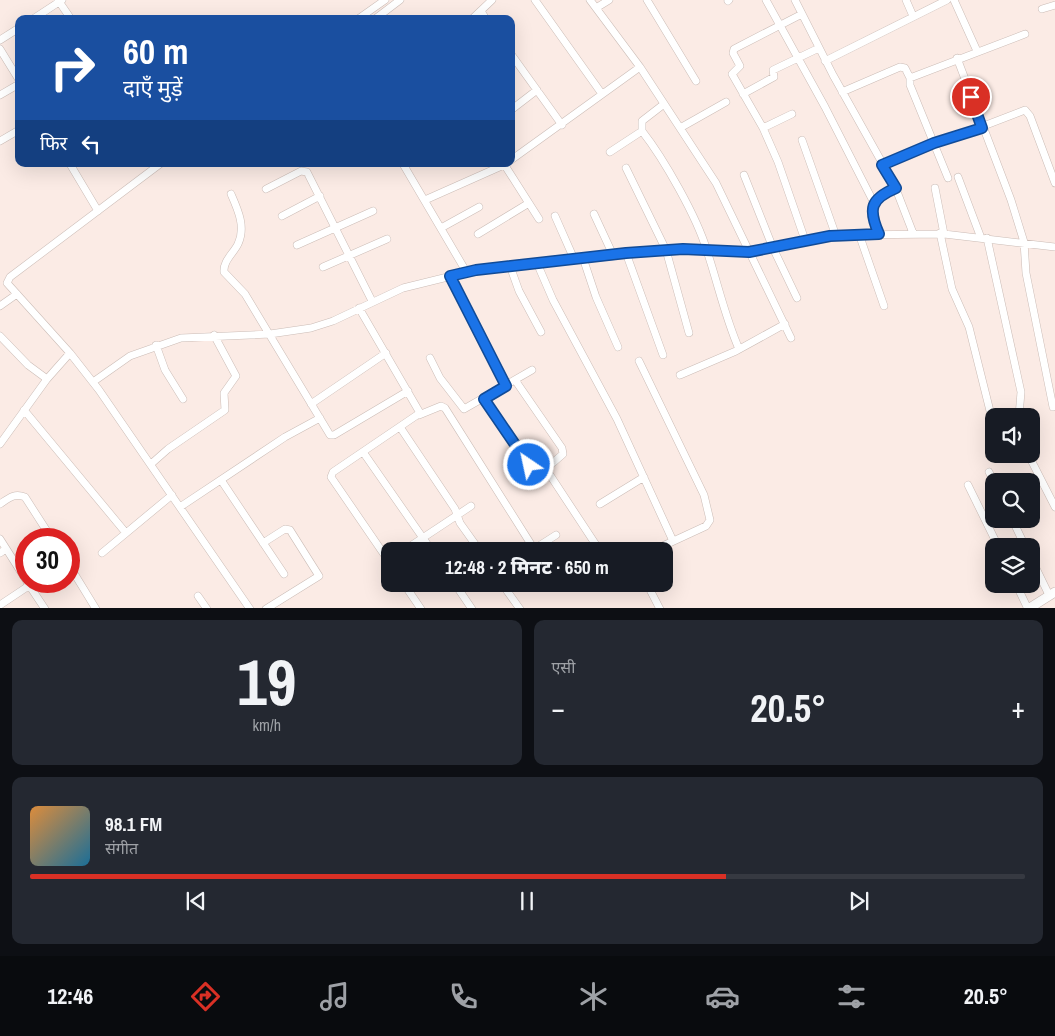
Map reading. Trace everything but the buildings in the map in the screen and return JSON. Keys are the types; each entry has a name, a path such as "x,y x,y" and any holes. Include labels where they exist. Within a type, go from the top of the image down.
{"street":[{"path":"364,15 385,0"},
{"path":"380,15 400,0"},
{"path":"476,15 492,0"},
{"path":"535,0 602,94"},
{"path":"590,0 640,67 716,183 791,338"},
{"path":"596,8 609,0"},
{"path":"647,0 696,81"},
{"path":"766,0 874,203 873,219 879,234"},
{"path":"795,0 842,92 896,188 913,233"},
{"path":"906,0 913,16"},
{"path":"826,61 947,0"},
{"path":"954,0 977,51"},
{"path":"39,15 60,1 69,15"},
{"path":"1042,9 1055,4"},
{"path":"481,11 484,15"},
{"path":"802,14 733,51 740,66 733,73 733,76 763,128 784,177 805,240"},
{"path":"0,40 15,31"},
{"path":"910,78 957,58 1025,34"},
{"path":"0,48 15,73"},
{"path":"743,94 774,77 773,70 819,48"},
{"path":"957,58 982,128 1011,200 1024,242 1026,273 1053,407"},
{"path":"515,60 562,125"},
{"path":"515,157 640,67"},
{"path":"842,92 900,67 905,68 910,78 910,85 948,178"},
{"path":"0,95 15,86"},
{"path":"515,107 537,90"},
{"path":"680,128 726,102"},
{"path":"664,104 642,120 642,131 674,182 707,249 718,292 739,349"},
{"path":"882,165 934,143 982,128 1023,110 1027,111 1055,183"},
{"path":"763,128 792,114"},
{"path":"610,152 642,131"},
{"path":"0,140 15,132"},
{"path":"802,140 836,236"},
{"path":"72,167 98,211"},
{"path":"156,167 7,281 93,382 250,608"},
{"path":"405,167 466,272"},
{"path":"425,200 498,167"},
{"path":"507,167 539,219"},
{"path":"626,168 666,250 688,333"},
{"path":"266,189 304,170 320,196 372,301"},
{"path":"744,175 773,248 797,298"},
{"path":"958,177 984,238 1021,392 1020,408"},
{"path":"874,203 878,198 896,188"},
{"path":"934,188 952,288 969,327 989,408"},
{"path":"231,194 239,213 241,236 226,262 224,272 241,288 330,435 334,435 408,391"},
{"path":"282,216 320,196"},
{"path":"478,234 529,203"},
{"path":"441,228 479,207"},
{"path":"297,245 334,226 373,211"},
{"path":"594,214 613,255"},
{"path":"554,216 574,259"},
{"path":"93,382 130,356 156,345 181,338 214,335 270,334 321,326 403,288 466,272 666,250 707,249 749,252 805,240 859,234 942,233 1055,247"},
{"path":"859,234 884,306"},
{"path":"323,267 387,239"},
{"path":"626,253 663,355"},
{"path":"583,258 596,297 618,348"},
{"path":"537,263 553,300 617,419 674,541 706,526 710,516 704,495 680,441 639,361"},
{"path":"510,266 520,291 541,332"},
{"path":"450,276 506,386"},
{"path":"0,306 17,294"},
{"path":"360,308 408,391 419,411 419,415"},
{"path":"680,375 739,349 785,324"},
{"path":"151,464 168,449 225,410 224,393 236,376 214,335"},
{"path":"0,336 28,365 47,380"},
{"path":"156,345 165,370 183,399"},
{"path":"0,444 47,380 70,353"},
{"path":"311,404 386,353"},
{"path":"430,358 440,378 462,409 466,409 484,399 532,370"},
{"path":"516,380 562,448 562,454 548,467 548,472 594,542"},
{"path":"484,399 529,465"},
{"path":"381,548 331,477 333,472 419,415 441,406 445,408 527,542"},
{"path":"24,410 126,533"},
{"path":"180,506 285,437 320,418"},
{"path":"400,427 457,515 460,524 473,542"},
{"path":"363,452 425,542"},
{"path":"1033,463 1055,507"},
{"path":"600,504 644,477"},
{"path":"221,480 284,574"},
{"path":"968,485 994,538"},
{"path":"0,504 19,494 25,497 45,528"},
{"path":"102,553 172,495"},
{"path":"416,542 471,506"},
{"path":"263,542 285,529 290,530 319,576 266,608"},
{"path":"545,542 556,535"},
{"path":"0,539 3,551 15,565"},
{"path":"1020,593 1028,608 1052,594 1040,573"},
{"path":"80,583 96,608"},
{"path":"410,592 422,608"},
{"path":"461,592 472,608"},
{"path":"508,592 520,608"},
{"path":"652,592 660,608"},
{"path":"0,605 16,593"},
{"path":"36,593 45,608"},
{"path":"198,596 207,608"}],"route":[{"path":"529,465 484,399 506,386 450,276 476,270 626,253 683,249 757,252 830,236 879,234 872,213 875,200 896,188 882,165 934,143 982,128 971,97"}]}
